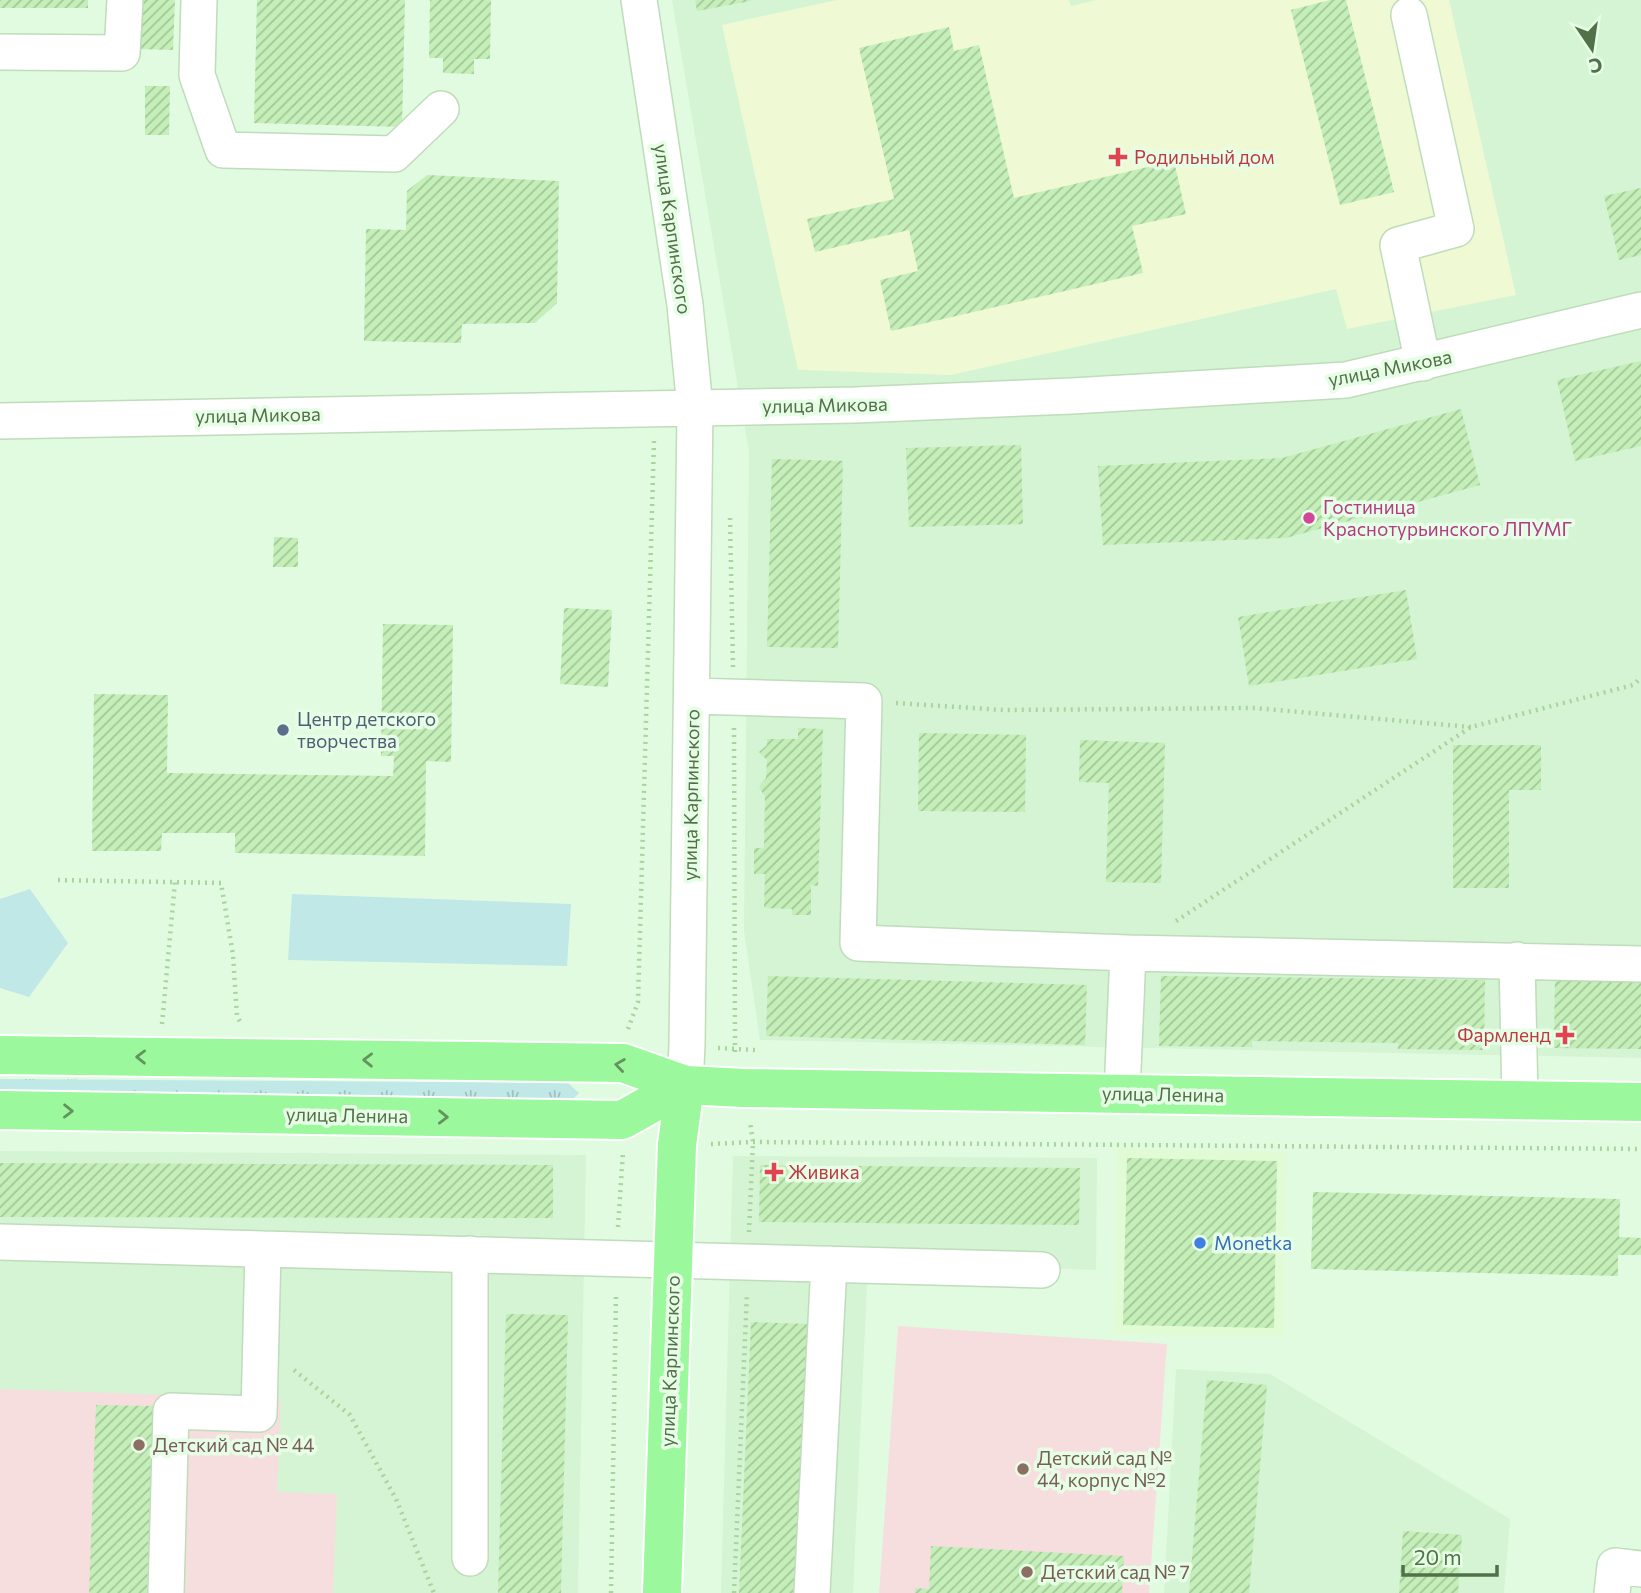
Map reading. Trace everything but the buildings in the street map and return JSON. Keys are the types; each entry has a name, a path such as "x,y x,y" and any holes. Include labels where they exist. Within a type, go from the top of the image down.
{"main road":[{"name":"улица Ленина","path":"0,1055 623,1063 685,1085 744,1088 1641,1102"},
{"name":"улица Ленина","path":"0,1110 622,1120 685,1085"},
{"name":"улица Карпинского","path":"662,1593 677,1145 685,1085"}],"street":[{"path":"0,52 122,53 125,0"},
{"path":"199,0 197,75 223,150 394,154 441,109"},
{"name":"улица Карпинского","path":"639,0 685,305 695,408 685,1085"},
{"path":"1409,15 1456,229 1398,245 1423,363"},
{"name":"улица Микова","path":"0,421 855,405 1332,381 1423,363 1641,310"},
{"path":"692,696 864,701 858,943 1128,953 1641,964"},
{"path":"1122,1093 1128,953"},
{"path":"1517,960 1520,1100"},
{"path":"0,1242 1042,1270"},
{"path":"166,1593 171,1411 259,1414 263,1249"},
{"path":"470,1254 470,1558"},
{"path":"812,1593 830,1264"},
{"path":"1612,1593 1615,1566 1641,1569"}],"path":[{"path":"623,1063 625,1036 638,1002 655,407"},
{"path":"729,504 734,699 735,1050 753,1142 734,1593"},
{"path":"1174,923 1471,727 1633,685 1641,678"},
{"path":"864,701 1003,710 1254,708 1471,727"},
{"path":"58,880 221,883 233,955 237,1016 243,1027"},
{"path":"161,1036 175,882"},
{"path":"687,1045 762,1050"},
{"path":"611,1593 616,1259 622,1120"},
{"path":"677,1145 753,1142 1641,1149"},
{"path":"261,1342 349,1415 396,1499 434,1593"}],"shaded area":[{"path":"672,0 1641,0 1641,1058 760,1040 744,931 749,452"},
{"name":"Родильный дом","path":"837,0 1069,0 1071,6 1096,0 1449,0 1516,295 1347,329 1336,289 951,375 798,370 722,25"},
{"name":"Monetka","path":"1117,1148 1287,1152 1283,1337 1114,1334"},
{"path":"0,1151 586,1155 578,1593 0,1593"},
{"path":"733,1156 1097,1158 1096,1270 868,1262 853,1593 721,1593"},
{"name":"Детский сад № 44, корпус №2","path":"898,1326 1167,1344 1149,1593 879,1593"},
{"path":"1176,1369 1270,1374 1510,1519 1504,1593 1164,1593"},
{"name":"Детский сад № 44","path":"0,1389 281,1399 277,1492 337,1494 333,1593 0,1593"}],"green space":[{"path":"30,889 68,943 29,997 0,988 0,899"},
{"path":"292,894 571,904 567,966 288,960"},
{"path":"0,1079 568,1083 579,1093 572,1100 0,1095"}],"place":[{"name":"Родильный дом","path":"1118,157"},
{"name":"Гостиница Краснотурьинского ЛПУМГ","path":"1309,518"},
{"name":"Центр детского творчества","path":"283,730"},
{"name":"Фармленд","path":"1565,1035"},
{"name":"Живика","path":"774,1172"},
{"name":"Monetka","path":"1200,1243"},
{"name":"Детский сад № 44","path":"139,1445"},
{"name":"Детский сад № 44, корпус №2","path":"1023,1469"},
{"name":"Детский сад № 7","path":"1027,1572"}]}
